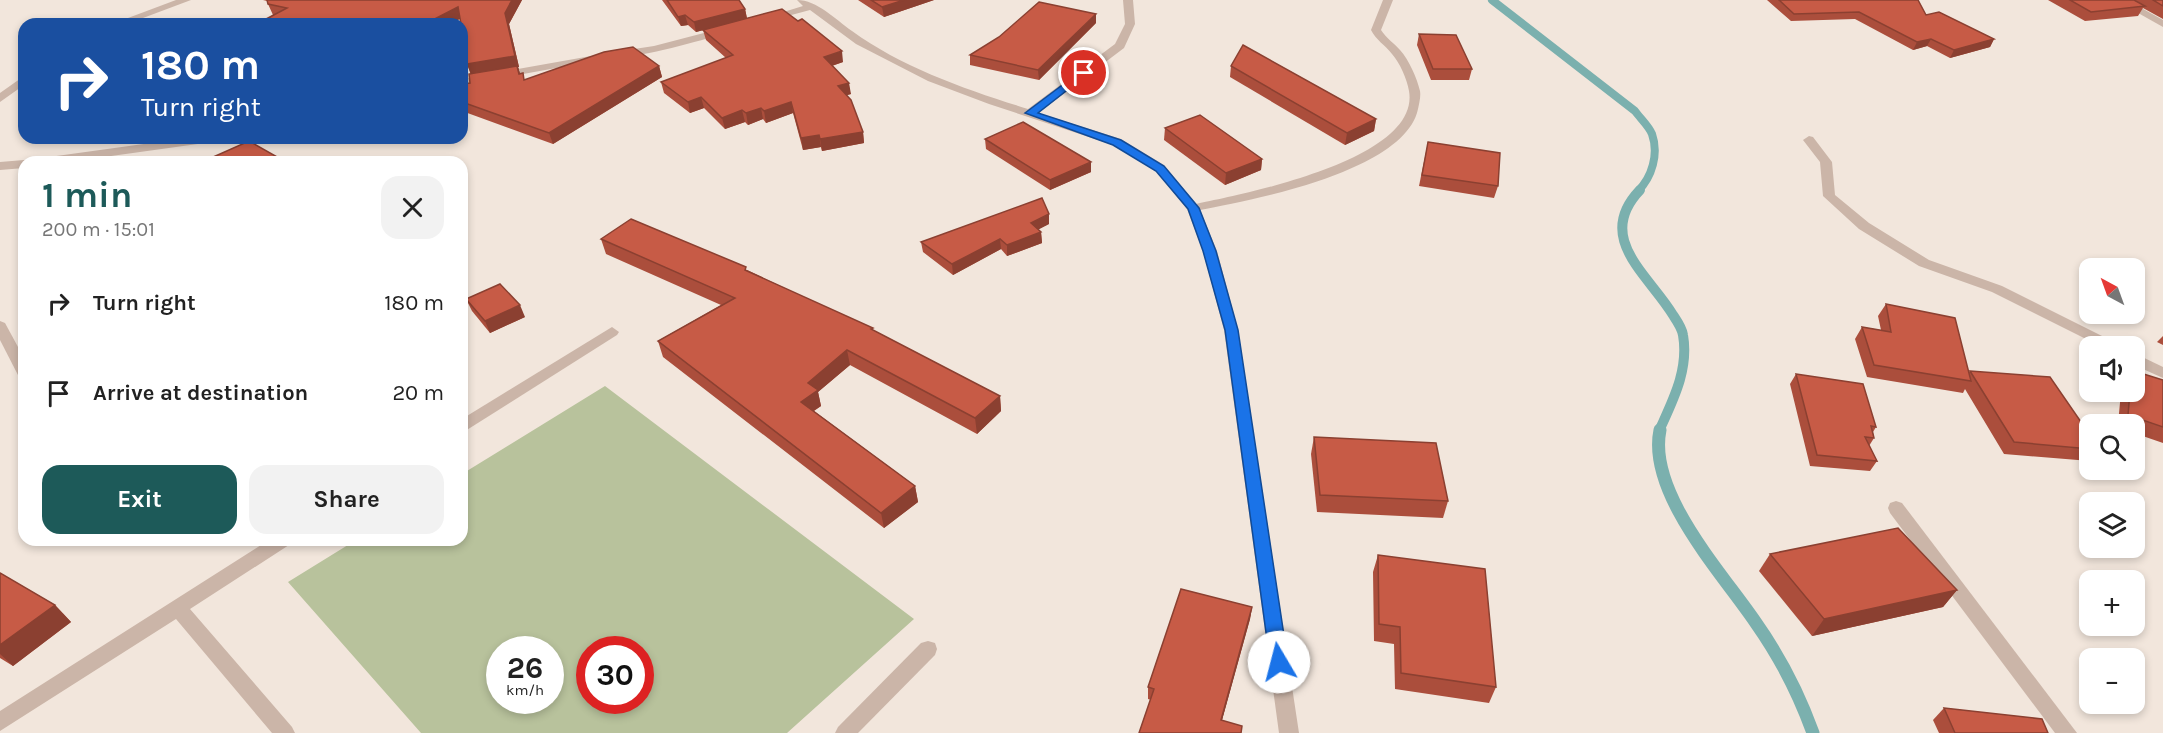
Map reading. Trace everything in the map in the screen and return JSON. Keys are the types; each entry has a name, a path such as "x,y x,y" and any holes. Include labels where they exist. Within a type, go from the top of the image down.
{"street":[{"path":"141,15 154,0"},
{"path":"133,18 186,0"},
{"path":"1030,113 1120,46 1130,24 1128,0"},
{"path":"1193,208 1260,195 1318,176 1370,156 1398,136 1414,116 1415,93 1398,54 1381,39 1376,30 1388,0"},
{"path":"2120,0 2163,24"},
{"path":"757,22 806,4 860,42 932,79 1117,142 1160,168 1193,208 1210,251 1231,330 1289,733"},
{"path":"468,81 654,49 736,28"},
{"path":"0,99 18,84"},
{"path":"1809,140 1826,162 1829,196 1864,226 1924,263 1997,289 2091,336"},
{"path":"84,156 170,144"},
{"path":"0,166 18,164"},
{"path":"0,326 18,361"},
{"path":"468,423 612,332"},
{"path":"2145,364 2163,373"},
{"path":"1896,508 2067,733"},
{"path":"0,722 274,546"},
{"path":"177,607 285,733"},
{"path":"845,733 928,650"}],"green space":[{"path":"605,386 914,619 787,733 421,733 288,582 346,546 468,546 468,470"}],"building":[{"path":"267,0 512,0 505,13 515,56 468,64 468,18 460,18 458,7 437,18 268,18 287,8 268,4"},
{"path":"667,0 739,0 745,9 694,22 685,15 678,17"},
{"path":"871,0 904,0 882,7"},
{"path":"1779,0 1918,0 1926,15 1939,12 1994,39 1954,50 1931,39 1917,42 1859,12 1794,14"},
{"path":"2070,0 2134,0 2145,6 2091,12"},
{"path":"2153,0 2163,0 2163,6"},
{"path":"1039,2 1096,14 1038,70 970,55 999,37"},
{"path":"782,9 798,21 802,19 842,51 824,57 849,83 838,86 851,100 863,132 820,139 819,135 801,138 791,102 764,111 761,108 746,113 742,110 722,118 701,97 688,102 661,82 733,55 703,30"},
{"path":"1419,34 1456,35 1472,69 1433,69"},
{"path":"1243,45 1376,119 1347,133 1231,66"},
{"path":"633,47 659,66 549,133 468,104 469,74 517,66 519,74 523,73 524,80 604,52"},
{"path":"1200,115 1262,159 1226,173 1165,128"},
{"path":"1023,122 1091,162 1050,180 985,139"},
{"path":"1428,142 1500,153 1498,186 1422,175"},
{"path":"242,144 254,144 275,156 215,156"},
{"path":"1042,198 1049,214 1031,223 1041,232 1007,245 1000,239 952,264 921,242"},
{"path":"631,219 746,267 745,270 873,328 871,329 1000,396 975,418 847,350 808,383 818,390 801,402 915,486 881,513 658,341 735,298 601,239"},
{"path":"500,284 520,305 485,321 468,301 468,298"},
{"path":"1886,304 1955,318 1971,381 1874,365 1862,327 1891,332"},
{"path":"1970,371 2050,377 2079,419 2079,448 2014,442"},
{"path":"1796,374 1863,384 1876,427 1871,426 1874,438 1865,437 1877,461 1817,455"},
{"path":"2145,374 2163,380 2163,427 2145,421 2145,414 2128,414 2129,402 2145,402"},
{"path":"1314,437 1436,443 1448,501 1320,495"},
{"path":"1898,528 1957,590 1824,619 1770,554"},
{"path":"1378,555 1485,569 1496,687 1401,673 1400,627 1379,624"},
{"path":"0,573 55,605 0,645"},
{"path":"1181,589 1252,607 1221,720 1242,726 1241,733 1139,733 1154,689 1148,687"},
{"path":"1944,708 2042,719 2048,733 1955,733"}],"waterway":[{"path":"1492,0 1635,111 1647,125 1654,142 1653,165 1638,191"},
{"path":"1640,190 1627,208 1622,224 1624,240 1640,271 1679,325 1684,348 1682,373 1659,431"},
{"path":"1660,430 1659,454 1665,480 1676,506 1691,532 1781,662 1802,704 1813,733"}],"route":[{"path":"1084,73 1030,113 1117,142 1160,168 1193,208 1210,251 1231,330 1279,662"}]}
